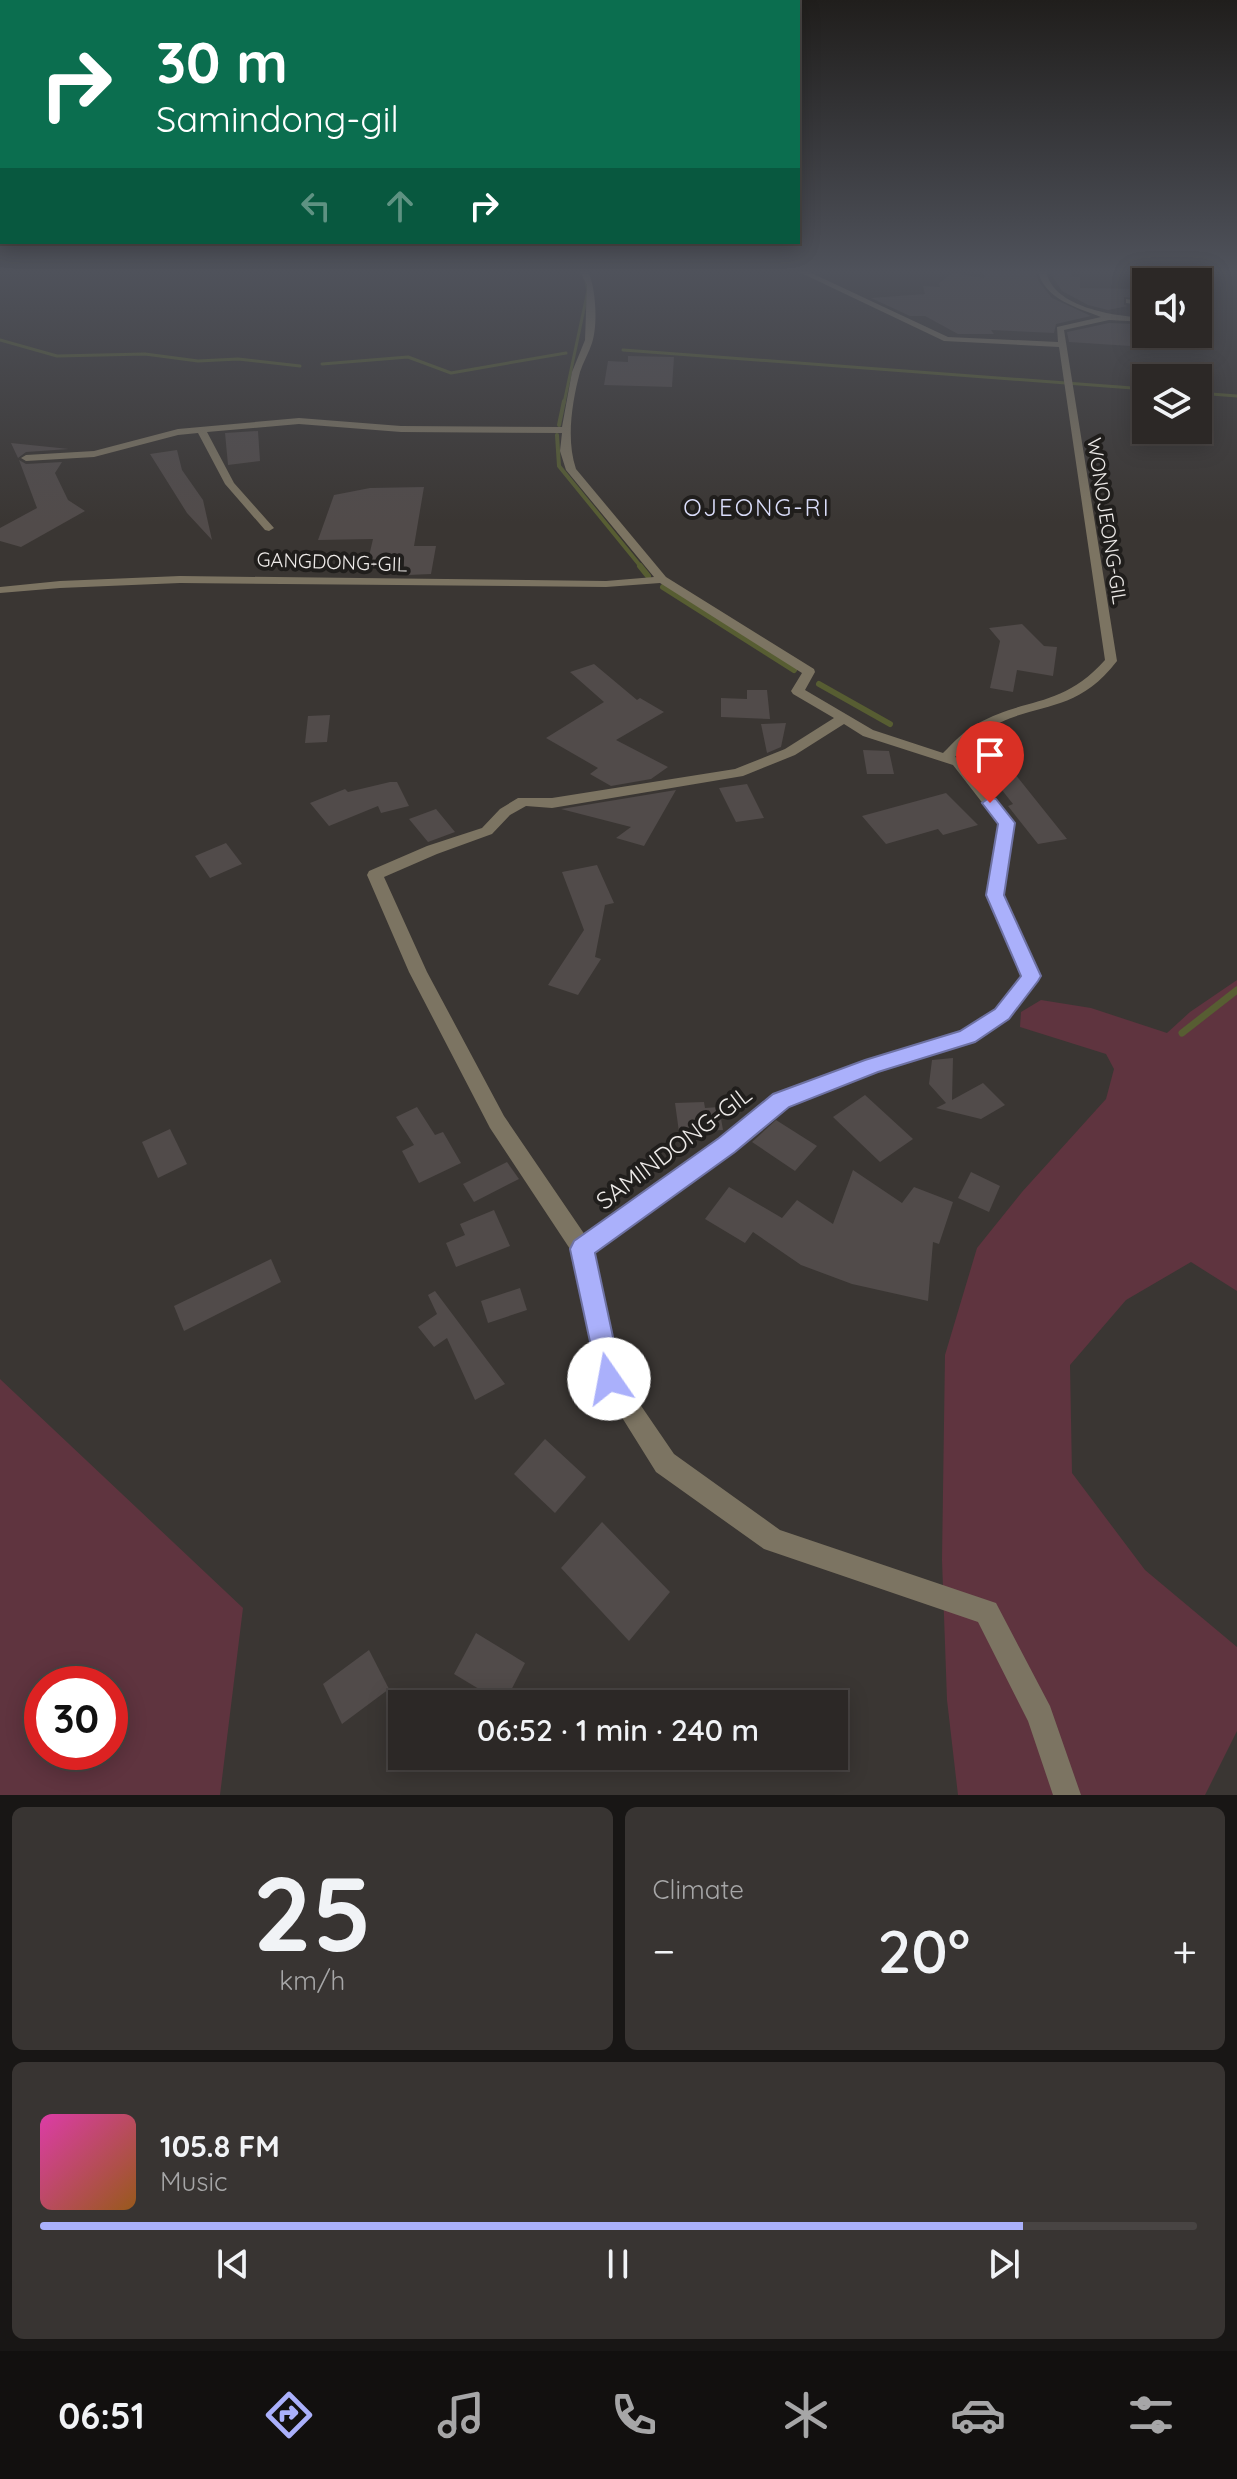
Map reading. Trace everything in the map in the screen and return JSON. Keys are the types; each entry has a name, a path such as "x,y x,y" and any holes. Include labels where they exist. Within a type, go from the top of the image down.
{"street":[{"name":"SAMINDONG-GIL","path":"582,1249 727,1145 781,1101 872,1066 967,1036 1002,1014 1031,976 995,895 1006,823 958,762 868,733 798,691 809,672 662,579 571,470 565,451 566,430 576,372 583,355"},
{"name":"WONOJEONG-GIL","path":"947,757 987,724 1081,692 1095,682 1111,661 1063,355"},
{"path":"26,458 94,454 164,435 299,421 401,429 566,430"},
{"path":"202,431 230,484 269,528"},
{"name":"GANGDONG-GIL","path":"0,590 129,579 298,578 363,583 629,586 662,579"},
{"path":"844,718 790,752 738,773 568,801 523,801 505,812 487,831 432,850 375,875 418,972 497,1122 582,1249 609,1379 665,1463 773,1540 987,1612 1040,1716 1067,1795"}],"shaded area":[{"path":"1237,980 1237,1291 1191,1262 1126,1300 1070,1365 1072,1473 1145,1570 1237,1647 1237,1731 1205,1795 958,1795 947,1700 942,1560 945,1355 977,1248 1022,1192 1106,1099 1114,1069 1106,1054 1020,1027 1021,1012 1041,1000 1091,1008 1167,1033 1190,1012"},
{"path":"0,1379 243,1608 220,1795 0,1795"}],"building":[{"path":"628,356 674,357 672,387 604,385 608,361 628,362"},
{"path":"258,431 260,461 228,465 225,433"},
{"path":"11,443 69,449 26,452 18,458"},
{"path":"177,450 182,470 203,500 212,540 187,513 150,454"},
{"path":"19,460 26,464 62,462 55,473 68,500 85,511 21,547 0,541 0,528 37,508"},
{"path":"424,487 414,546 436,546 431,574 408,575 410,568 366,569 373,539 318,540 334,495 370,488"},
{"path":"1022,624 1044,646 1057,647 1053,676 1017,670 1013,692 990,688 1000,641 989,628"},
{"path":"594,664 637,700 640,698 664,712 616,740 668,767 651,779 611,786 590,774 598,768 546,738 604,702 570,672"},
{"path":"747,690 767,690 770,719 721,717 721,698 747,699"},
{"path":"330,715 327,742 305,743 308,716"},
{"path":"786,723 781,747 767,753 761,724"},
{"path":"863,750 889,751 894,774 867,774"},
{"path":"1015,774 1067,839 1038,844 1008,806 1013,804 994,780"},
{"path":"397,782 409,806 381,813 378,806 329,826 310,803 345,789 348,792"},
{"path":"747,784 764,818 736,822 719,788"},
{"path":"676,790 644,846 616,838 631,827 561,809"},
{"path":"946,793 978,825 943,835 938,829 886,844 862,816"},
{"path":"436,809 455,832 428,842 409,819"},
{"path":"226,843 242,864 210,878 195,856"},
{"path":"597,865 614,903 605,905 595,957 601,959 578,995 548,985 584,930 562,872"},
{"path":"953,1058 952,1100 983,1083 1005,1105 981,1119 936,1108 946,1103 929,1084 932,1060"},
{"path":"865,1095 913,1139 880,1162 833,1117"},
{"path":"704,1102 705,1108 719,1107 723,1130 679,1132 675,1103"},
{"path":"417,1107 435,1135 443,1132 461,1163 419,1183 402,1151 414,1145 396,1117"},
{"path":"776,1120 817,1146 795,1171 752,1142"},
{"path":"170,1129 187,1164 158,1178 142,1142"},
{"path":"507,1162 519,1179 474,1202 463,1184"},
{"path":"853,1170 902,1203 914,1187 953,1202 939,1244 933,1242 928,1301 852,1284 801,1265 753,1232 745,1243 705,1219 729,1187 782,1218 797,1200 833,1224"},
{"path":"971,1172 1000,1186 989,1212 958,1198"},
{"path":"494,1210 510,1246 456,1267 446,1243 465,1235 460,1224"},
{"path":"271,1259 281,1282 184,1331 174,1306"},
{"path":"520,1288 527,1310 488,1323 481,1301"},
{"path":"435,1291 505,1384 475,1400 447,1338 434,1347 418,1327 437,1314 428,1295"},
{"path":"545,1439 586,1477 555,1513 514,1474"},
{"path":"602,1522 670,1592 629,1641 561,1568"},
{"path":"476,1633 525,1663 511,1690 481,1690 454,1674"},
{"path":"369,1650 389,1689 342,1724 323,1684"}],"waterway":[{"path":"53,355 111,355"},
{"path":"151,355 198,361 238,359 300,366"},
{"path":"322,364 408,357 451,373 556,355"},
{"path":"564,403 574,355"},
{"path":"687,355 1132,388"},
{"path":"1212,394 1237,396"},
{"path":"559,425 564,401"},
{"path":"557,435 559,466 642,568"},
{"path":"640,566 648,576"},
{"path":"663,587 794,670"},
{"path":"819,684 890,724"},
{"path":"1182,1033 1237,990"}],"district":[{"name":"OJEONG-RI","path":"757,508"}],"route":[{"path":"609,1379 582,1249 727,1145 781,1101 872,1066 967,1036 1002,1014 1031,976 995,895 1006,823 990,803"}]}
